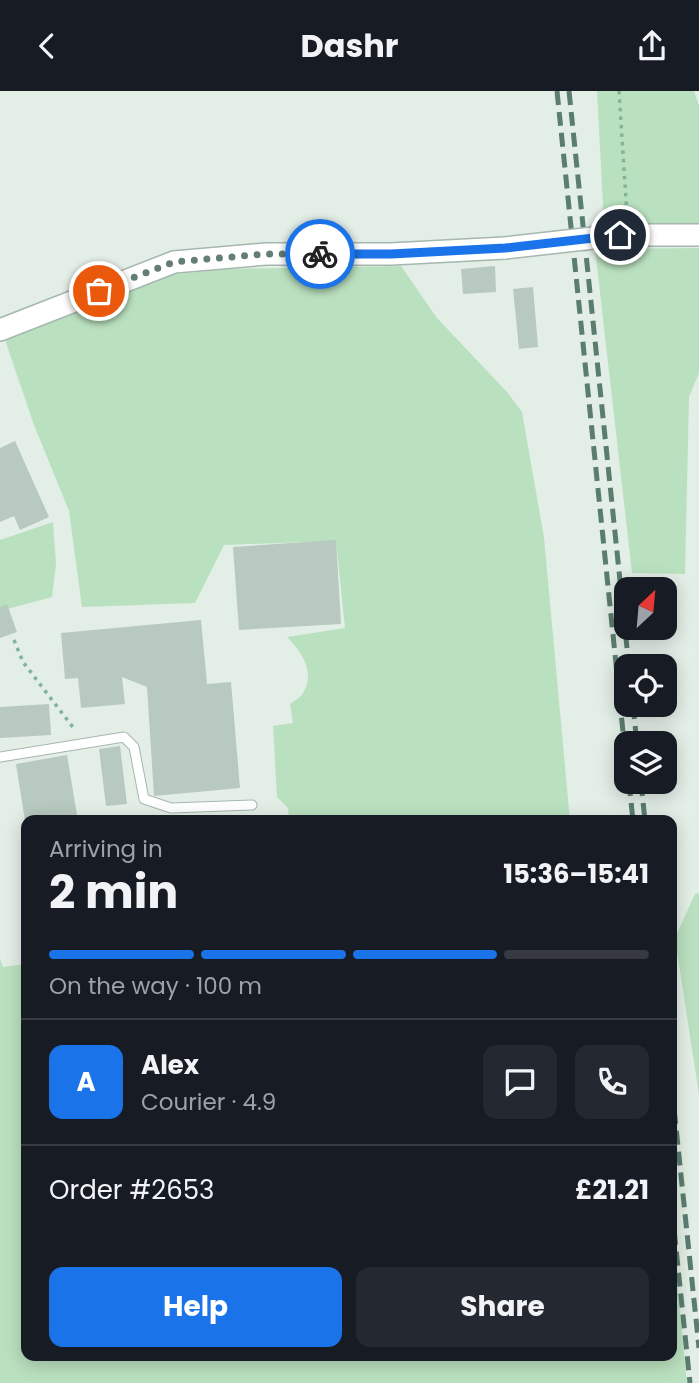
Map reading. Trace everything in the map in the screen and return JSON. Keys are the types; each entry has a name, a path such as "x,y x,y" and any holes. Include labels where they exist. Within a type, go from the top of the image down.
{"street":[{"path":"0,330 174,262 265,254 391,254 505,248 625,235 699,235"}],"lane":[{"path":"0,757 124,737 134,747 144,799 171,808 252,805"}],"path":[{"path":"620,91 625,235"},
{"path":"14,639 23,662 79,734 79,744"}],"green space":[{"path":"597,91 694,91 699,106 699,223 604,225"},
{"path":"699,248 699,373 689,397 685,574 632,573 595,249"},
{"path":"401,266 437,318 507,392 522,412 544,537 569,815 289,815 288,808 277,797 273,726 293,723 290,704 302,694 308,677 302,655 287,637 345,628 336,541 224,545 195,603 82,607 69,511 34,425 4,337 168,275 228,269"},
{"path":"53,522 56,564 52,597 0,611 0,540"},
{"path":"699,893 699,1095 677,951 677,934 695,894"},
{"path":"0,959 3,967 21,965 21,1361 677,1361 677,1283 687,1383 0,1383"}],"building":[{"path":"495,266 496,292 463,294 461,269"},
{"path":"533,287 538,347 519,349 513,289"},
{"path":"15,441 49,517 20,530 14,516 0,522 0,448"},
{"path":"336,540 341,624 239,630 233,547"},
{"path":"7,604 17,632 0,638 0,607"},
{"path":"201,620 207,684 231,682 240,788 154,796 147,687 122,677 125,704 81,708 78,678 65,679 61,633"},
{"path":"49,704 51,735 0,738 0,707"},
{"path":"120,746 127,804 106,806 99,749"},
{"path":"67,755 77,815 24,815 16,764"}],"railway":[{"path":"557,91 623,731"},
{"path":"569,91 628,654"},
{"path":"634,717 636,731"},
{"path":"630,794 632,815"},
{"path":"642,794 644,815"},
{"path":"677,1137 699,1348"},
{"path":"677,1258 690,1383"}],"way so far":[{"path":"99,291 174,262 265,254 320,254"}],"route":[{"path":"320,254 391,254 505,248 620,235"}]}
